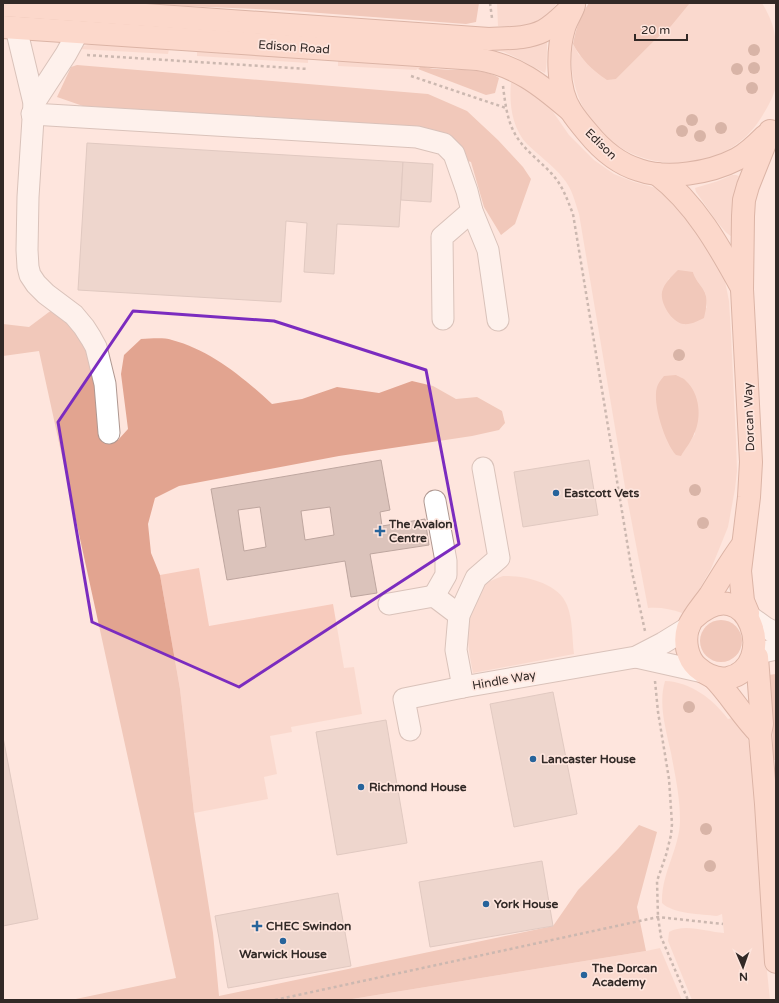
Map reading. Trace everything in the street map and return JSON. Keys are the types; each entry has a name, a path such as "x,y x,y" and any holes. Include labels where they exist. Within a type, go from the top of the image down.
{"main road":[{"name":"Edison Road","path":"3,5 490,39 518,38 543,31 552,25 575,4"},
{"name":"Edison","path":"575,4 565,26 562,39 560,72 563,90 570,110 590,135 615,158 640,171 657,174 680,174 717,168 751,150 773,125"},
{"name":"Edison Road","path":"10,28 492,61 527,76 546,89 570,110"},
{"name":"Dorcan Way","path":"773,125 752,171 744,200 742,289 751,462 749,498 740,571 743,601 750,616 759,629 764,653 762,724 760,734 776,962"},
{"name":"Dorcan Way","path":"657,174 672,186 706,227 742,289"},
{"name":"Dorcan Way","path":"743,544 691,623 686,637 686,647 689,657 695,666 725,689 744,716 760,734"},
{"path":"691,623 703,610 714,605 726,604 738,607 750,616"},
{"path":"708,675 724,678 735,676 745,671 764,653"}],"street":[{"path":"10,28 33,109 28,197 27,250 30,275 36,284 46,294 74,315 94,342 105,384 109,434"},
{"path":"33,109 78,32"},
{"path":"33,109 417,137 444,144 454,154 463,178 472,211 488,250 498,320"},
{"path":"443,319 442,237 472,211"},
{"path":"463,687 456,650 459,615 476,578 499,558 483,468"},
{"path":"434,596 446,575 446,561 435,501"},
{"path":"389,604 434,596 459,615"},
{"path":"750,616 776,634"},
{"name":"Hindle Way","path":"410,730 404,699 463,687 645,656 691,623"},
{"name":"Hindle Way","path":"645,656 708,675"}],"path":[{"path":"490,3 492,18"},
{"path":"66,54 311,69"},
{"path":"404,76 412,76 506,108"},
{"path":"503,84 506,108 514,133 521,144 552,174 560,184 573,214 645,656 655,674 658,712 669,779 672,824 666,855 657,881 658,917 661,937 688,1000"},
{"path":"275,1000 658,917 723,924"}],"highlighted area":[{"path":"133,311 274,321 426,370 459,544 239,687 92,622 58,422"}],"shaded area":[{"path":"116,3 479,3 476,22 466,24 280,10"},
{"path":"497,3 557,3 544,18 532,25 498,26"},
{"path":"589,3 690,3 671,26 616,79 607,80 587,64 573,44 579,23"},
{"path":"690,3 762,3 771,20 775,34 776,85 774,94 761,118 742,140 719,154 693,162 666,162 639,156 615,144 595,125 580,101 572,73 571,58 573,44 579,55 616,79 663,34"},
{"path":"3,15 546,41 547,59 545,73 504,52 484,48 3,17"},
{"path":"93,44 169,49 168,54 79,49 82,46"},
{"path":"197,51 308,58 308,63 197,56"},
{"path":"338,60 421,66 416,70 338,66"},
{"path":"77,65 428,94 467,111 498,140 523,167 531,179 515,224 501,235 484,207 471,162 333,121 83,106 57,97 71,67"},
{"path":"421,66 435,69 485,72 499,78 495,93 486,95 418,69"},
{"path":"514,81 542,99 551,109 569,135 594,160 614,174 661,191 690,221 719,266 725,281 729,301 731,334 737,471 735,489 728,527 711,569 692,602 682,613 674,610 648,608 625,487 579,214 569,186 555,169 527,144 518,131 511,107 511,83","holes":["693,272 705,293 707,308 668,279","695,395 695,434 681,455"]},
{"path":"732,175 739,176 741,179 733,237 729,235 719,224 696,192 695,188"},
{"path":"678,270 693,272 705,292 706,311 704,318 692,323 679,323 671,316 663,302 662,292 664,286"},
{"path":"58,308 88,327 104,438 118,440 128,429 121,374 124,355 141,339 156,338 168,339 200,350 238,375 272,404 302,399 337,387 379,393 412,381 433,386 456,399 477,397 502,411 505,423 499,430 472,436 339,456 179,486 155,498 148,524 151,553 160,575 180,689 194,813 213,933 219,996 553,926 578,890 639,825 657,832 637,907 646,951 346,1000 71,1000 176,978 39,351 3,356 3,324 29,327 49,312"},
{"path":"676,375 684,379 691,386 697,399 699,414 697,428 681,456 676,455 668,442 660,422 656,403 657,387 664,376"},
{"path":"199,568 209,626 333,604 344,668 354,667 362,714 291,727 292,732 270,736 277,774 264,777 268,799 194,813 180,689 160,575"},
{"path":"503,576 521,577 540,582 557,591 563,597 570,617 574,654 473,673 468,636 471,608 484,586 490,581"},
{"path":"717,620 725,620 736,626 742,637 742,645 736,656 725,662 717,662 706,656 700,645 700,637 706,626"},
{"path":"776,674 776,760 773,760 772,712 768,675"},
{"path":"665,681 684,685 701,693 708,698 728,719 737,717 742,726 753,756 766,961 770,1000 692,1000 668,941 669,932 682,928 724,933 722,914 717,916 688,913 667,907 662,903 664,881 677,841 680,820 677,786 665,726 662,699"},
{"name":"The Dorcan Academy","path":"660,948 682,1000 346,1000 646,951"}],"building":[{"path":"87,143 403,162 399,227 337,224 334,274 304,272 307,223 286,221 281,302 78,290"},
{"path":"403,162 433,164 431,202 401,200"},
{"name":"The Avalon Centre","path":"381,460 390,510 380,512 382,526 425,519 429,545 370,554 377,593 351,597 345,561 227,580 211,489","holes":["260,507 266,547 244,551 238,510","330,507 334,535 305,540 301,511"]},
{"name":"Eastcott Vets","path":"589,460 598,515 523,527 514,472"},
{"name":"Lancaster House","path":"553,692 577,814 514,827 490,704"},
{"name":"Richmond House","path":"386,720 407,843 337,855 316,732"},
{"path":"3,737 38,919 3,926"},
{"name":"York House","path":"542,861 553,926 430,947 419,882"},
{"name":"Warwick House","path":"338,893 351,966 228,988 215,916"}],"place":[{"name":"Eastcott Vets","path":"556,493"},
{"name":"The Avalon Centre","path":"380,531"},
{"name":"Lancaster House","path":"533,759"},
{"name":"Richmond House","path":"361,787"},
{"name":"York House","path":"486,904"},
{"name":"CHEC Swindon","path":"257,926"},
{"name":"Warwick House","path":"283,941"},
{"name":"The Dorcan Academy","path":"584,975"}]}
